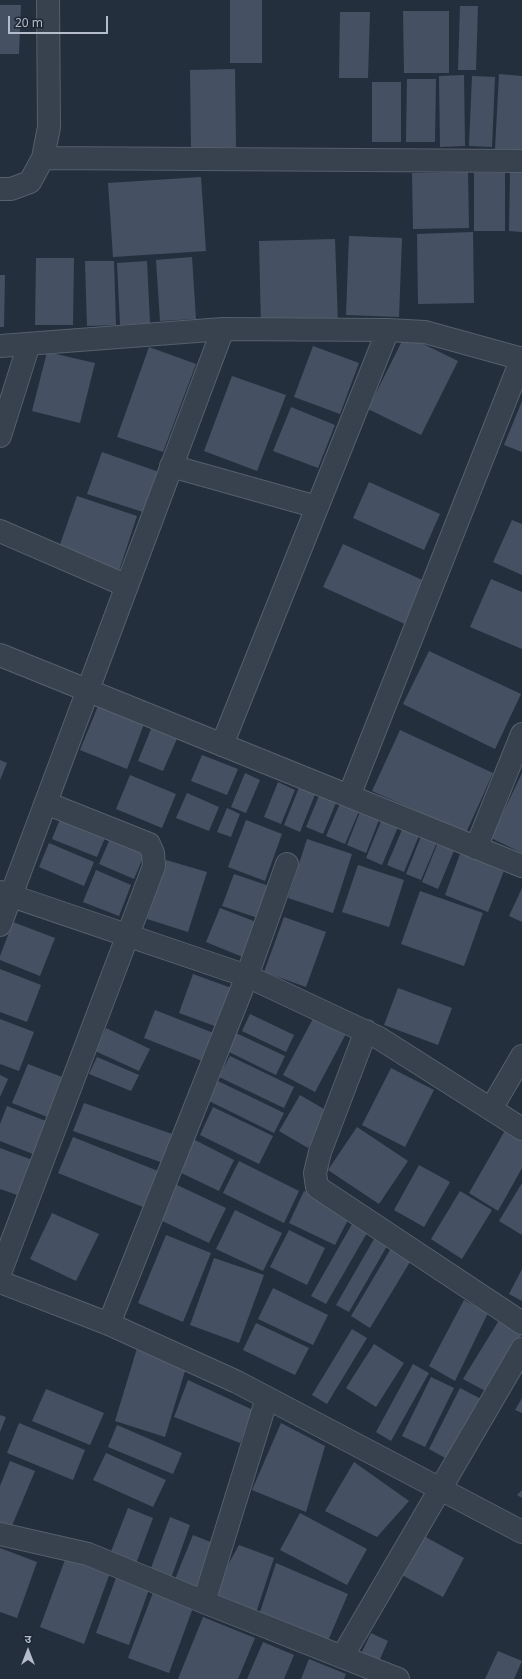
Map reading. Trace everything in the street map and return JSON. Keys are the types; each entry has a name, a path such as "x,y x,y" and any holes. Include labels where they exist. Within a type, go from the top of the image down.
{"street":[{"path":"0,189 11,189 30,182 43,158 49,127 48,0"},
{"path":"43,158 522,161"},
{"path":"0,925 5,894 46,803 223,329"},
{"path":"0,346 223,329 388,330 425,332 522,359 349,796"},
{"path":"222,745 388,330"},
{"path":"0,436 29,344"},
{"path":"172,466 317,507"},
{"path":"0,531 126,586"},
{"path":"0,655 522,866"},
{"path":"476,848 522,734"},
{"path":"0,1273 154,866 153,853 148,844 46,803"},
{"path":"109,1324 247,976 287,864"},
{"path":"5,894 247,976 379,1038 522,1129"},
{"path":"366,1031 320,1152 316,1173 317,1187 522,1323"},
{"path":"491,1109 522,1056"},
{"path":"0,1282 109,1324 237,1382 522,1532"},
{"path":"342,1657 522,1349"},
{"path":"204,1602 267,1398"},
{"path":"0,1534 88,1554 398,1679"}],"building":[{"path":"230,0 262,0 262,63 230,63"},
{"path":"0,5 21,5 19,54 0,54"},
{"path":"460,6 478,6 476,70 458,70"},
{"path":"403,11 449,11 449,73 404,73"},
{"path":"340,12 370,12 368,78 339,78"},
{"path":"235,69 236,147 191,148 190,70"},
{"path":"499,74 522,76 522,150 495,149"},
{"path":"464,75 465,146 440,147 439,76"},
{"path":"472,76 495,77 492,147 469,146"},
{"path":"407,79 436,79 435,142 406,142"},
{"path":"372,82 401,82 401,142 372,142"},
{"path":"510,171 522,171 522,232 509,231"},
{"path":"468,172 469,228 413,229 412,173"},
{"path":"474,173 505,173 505,231 474,231"},
{"path":"201,177 206,251 113,257 108,183"},
{"path":"473,232 474,303 418,304 417,234"},
{"path":"349,236 402,238 399,317 346,315"},
{"path":"335,239 338,324 261,326 259,241"},
{"path":"192,257 196,319 160,321 156,260"},
{"path":"36,258 74,258 73,325 35,325"},
{"path":"85,261 114,261 116,325 87,326"},
{"path":"147,261 150,323 120,325 117,263"},
{"path":"0,275 5,275 4,327 0,327"},
{"path":"405,335 458,361 421,435 368,409"},
{"path":"313,346 359,363 340,414 294,397"},
{"path":"149,347 196,364 163,452 117,437"},
{"path":"47,352 95,363 80,423 32,411"},
{"path":"232,376 286,395 257,471 204,451"},
{"path":"522,401 522,452 504,445"},
{"path":"291,407 335,425 318,468 273,451"},
{"path":"102,452 159,472 146,513 87,494"},
{"path":"369,482 440,514 424,550 353,518"},
{"path":"77,496 137,516 119,571 58,550"},
{"path":"512,520 522,524 522,575 493,562"},
{"path":"343,544 429,583 409,626 323,587"},
{"path":"491,579 522,592 522,649 470,627"},
{"path":"429,651 521,694 495,749 403,704"},
{"path":"98,706 144,724 127,769 80,750"},
{"path":"153,724 179,734 163,771 138,761"},
{"path":"400,730 493,773 466,833 372,791"},
{"path":"202,755 238,769 227,795 191,781"},
{"path":"0,760 7,763 0,780"},
{"path":"245,773 260,780 246,813 231,807"},
{"path":"522,773 522,853 491,838"},
{"path":"130,775 176,794 162,828 116,809"},
{"path":"278,782 295,790 281,824 264,817"},
{"path":"300,785 316,792 300,832 284,825"},
{"path":"321,791 338,798 323,834 306,827"},
{"path":"187,793 219,807 209,831 176,818"},
{"path":"341,801 360,809 345,844 326,836"},
{"path":"362,807 381,815 366,853 347,845"},
{"path":"227,808 240,814 231,837 217,832"},
{"path":"62,814 107,833 97,857 52,839"},
{"path":"384,814 400,822 382,865 366,858"},
{"path":"246,820 282,834 265,881 228,867"},
{"path":"404,825 420,833 404,872 387,865"},
{"path":"113,832 148,846 134,879 99,864"},
{"path":"422,834 438,840 421,880 406,874"},
{"path":"307,839 352,854 333,913 288,898"},
{"path":"439,840 456,846 438,889 422,882"},
{"path":"49,843 94,862 84,886 39,867"},
{"path":"463,846 507,863 488,912 445,895"},
{"path":"166,860 207,872 188,932 147,919"},
{"path":"358,865 404,880 389,927 342,912"},
{"path":"96,870 131,885 119,916 83,902"},
{"path":"234,874 275,888 264,920 222,906"},
{"path":"522,888 522,922 509,916"},
{"path":"420,891 483,913 464,966 401,944"},
{"path":"220,908 264,925 250,960 206,942"},
{"path":"284,917 326,932 306,987 264,972"},
{"path":"13,922 55,938 40,976 0,960 0,956"},
{"path":"0,969 41,985 27,1022 0,1012"},
{"path":"193,974 237,990 223,1029 179,1013"},
{"path":"398,988 452,1008 438,1045 384,1025"},
{"path":"155,1010 216,1034 205,1062 144,1038"},
{"path":"316,1013 348,1030 315,1092 283,1075"},
{"path":"250,1014 294,1035 286,1052 242,1031"},
{"path":"0,1019 34,1032 19,1071 0,1064"},
{"path":"106,1028 150,1049 139,1071 95,1051"},
{"path":"236,1033 285,1056 276,1075 227,1051"},
{"path":"230,1056 294,1087 284,1108 219,1077"},
{"path":"97,1057 139,1075 131,1091 89,1074"},
{"path":"28,1064 70,1080 55,1120 12,1103"},
{"path":"391,1068 434,1090 405,1147 362,1125"},
{"path":"0,1075 8,1079 0,1097"},
{"path":"218,1081 284,1113 274,1133 209,1101"},
{"path":"300,1095 329,1112 308,1148 279,1131"},
{"path":"84,1103 175,1135 166,1164 73,1131"},
{"path":"7,1106 51,1123 38,1156 0,1141 0,1124"},
{"path":"213,1107 273,1136 259,1164 200,1135"},
{"path":"357,1127 408,1161 379,1204 328,1170"},
{"path":"507,1127 522,1135 522,1168 498,1211 469,1193"},
{"path":"73,1137 158,1171 143,1207 58,1173"},
{"path":"193,1139 234,1160 219,1191 177,1171"},
{"path":"0,1148 35,1161 23,1197 0,1189"},
{"path":"239,1161 299,1191 284,1223 223,1193"},
{"path":"419,1165 450,1182 424,1227 394,1210"},
{"path":"522,1183 522,1235 499,1221"},
{"path":"175,1184 226,1208 209,1243 158,1219"},
{"path":"304,1191 351,1214 335,1245 289,1223"},
{"path":"460,1191 492,1210 462,1259 431,1239"},
{"path":"235,1210 282,1233 263,1271 216,1249"},
{"path":"52,1213 99,1234 76,1281 30,1259"},
{"path":"356,1217 371,1226 326,1304 311,1296"},
{"path":"289,1230 325,1248 307,1285 270,1267"},
{"path":"166,1235 211,1253 183,1322 138,1303"},
{"path":"374,1239 387,1246 349,1312 336,1305"},
{"path":"393,1245 413,1257 370,1328 351,1316"},
{"path":"214,1258 264,1275 239,1343 190,1325"},
{"path":"522,1269 522,1301 509,1294"},
{"path":"273,1288 328,1315 313,1345 258,1319"},
{"path":"464,1300 488,1313 455,1381 429,1366"},
{"path":"501,1317 522,1329 522,1334 491,1394 463,1379"},
{"path":"256,1323 309,1348 295,1375 243,1350"},
{"path":"352,1329 367,1338 327,1404 312,1395"},
{"path":"374,1344 404,1363 376,1407 346,1388"},
{"path":"138,1345 188,1361 165,1437 115,1421"},
{"path":"413,1364 429,1373 391,1441 376,1432"},
{"path":"431,1377 454,1388 425,1447 402,1436"},
{"path":"188,1380 253,1410 240,1443 174,1417"},
{"path":"460,1388 483,1400 449,1460 429,1449"},
{"path":"46,1389 104,1413 90,1445 32,1421"},
{"path":"522,1398 522,1413 515,1410"},
{"path":"0,1415 6,1417 0,1432"},
{"path":"19,1423 85,1450 73,1480 7,1453"},
{"path":"281,1423 325,1446 306,1512 252,1490"},
{"path":"117,1425 182,1453 173,1474 108,1447"},
{"path":"106,1453 166,1480 153,1507 93,1480"},
{"path":"10,1461 35,1471 11,1528 0,1524 0,1486"},
{"path":"354,1462 409,1501 377,1537 325,1511"},
{"path":"522,1490 522,1498 517,1495"},
{"path":"128,1508 153,1518 134,1569 108,1559"},
{"path":"300,1513 367,1549 347,1585 280,1550"},
{"path":"170,1517 190,1525 169,1584 148,1576"},
{"path":"193,1535 218,1545 198,1594 173,1584"},
{"path":"422,1535 464,1558 443,1597 400,1574"},
{"path":"239,1545 274,1558 255,1616 208,1601"},
{"path":"0,1548 37,1562 17,1618 0,1612"},
{"path":"66,1557 110,1573 84,1644 40,1627"},
{"path":"276,1563 348,1594 327,1643 260,1612"},
{"path":"118,1572 151,1584 129,1645 96,1633"},
{"path":"154,1590 194,1605 169,1673 128,1658"},
{"path":"203,1617 255,1638 238,1679 178,1679"},
{"path":"371,1633 388,1641 376,1668 358,1660"},
{"path":"263,1642 294,1655 284,1679 247,1679"},
{"path":"498,1651 522,1661 514,1679 485,1679"},
{"path":"309,1659 346,1674 344,1679 301,1679"}]}
